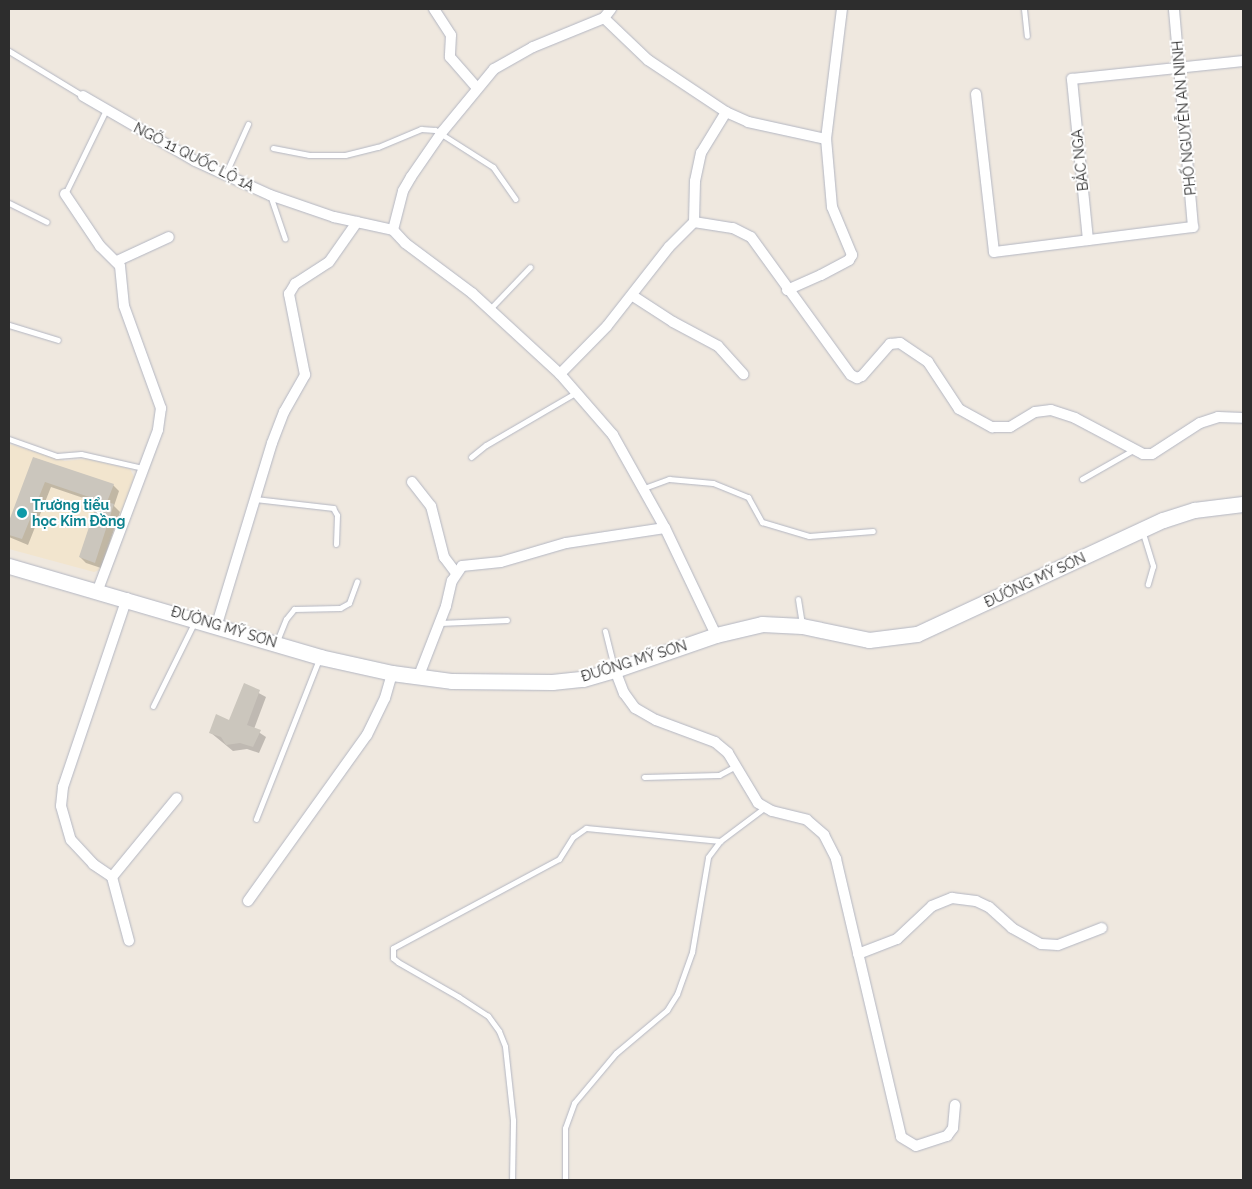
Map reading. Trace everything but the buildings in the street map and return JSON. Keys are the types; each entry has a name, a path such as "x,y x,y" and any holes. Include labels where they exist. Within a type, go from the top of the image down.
{"street":[{"path":"434,9 451,35 450,57 477,88"},
{"path":"611,9 604,18 510,58 494,69 442,132 404,191 393,230 405,243 490,309 560,374 613,435 665,528 716,635"},
{"path":"787,290 849,260 852,255 832,207 826,138 842,9"},
{"name":"PHỐ NGUYỄN AN NINH","path":"1088,240 1194,227 1174,9"},
{"path":"604,18 648,60 726,112 748,122 826,138"},
{"path":"1180,66 1243,61"},
{"name":"BẮC NGA","path":"1088,240 1072,80 1180,66"},
{"path":"976,94 994,252 1088,240"},
{"name":"NGÕ 11 QUỐC LỘ 1A","path":"83,96 162,143 225,175 270,195 357,222 393,230"},
{"path":"560,374 633,296 669,247 694,222 696,181 701,153 726,112"},
{"path":"65,194 100,246 118,262 124,306 161,408 158,430 98,590"},
{"path":"217,624 254,499 284,412 304,375 288,301 291,288 329,262 357,222"},
{"path":"694,222 733,228 751,237 787,290 846,370 857,378 890,344 900,343 928,362 959,409 980,422 1002,429 1036,412 1050,410 1075,418 1134,450 1152,454 1200,423 1218,417 1243,418"},
{"path":"118,262 169,238"},
{"path":"633,296 667,319 718,346 743,374"},
{"path":"412,482 431,506 444,558 456,573"},
{"name":"ĐƯỜNG MỸ SƠN","path":"9,566 217,624 320,656 392,673 418,678 552,682 583,679 615,670 716,635 762,624 802,626 868,640 917,634 1142,530 1194,510 1243,504"},
{"path":"418,678 456,573 468,563 501,562 566,543 665,528"},
{"path":"127,598 61,798 71,840 93,864 112,877 129,941"},
{"path":"615,670 624,693 635,708 656,720 715,742 728,753 753,796 764,808 807,820 832,847 901,1137 916,1146 947,1136 953,1128 955,1105"},
{"path":"248,901 367,735 385,698 392,673"},
{"path":"112,877 177,798"},
{"path":"858,954 897,939 932,906 952,898 970,899 989,907 1012,928 1041,944 1058,945 1102,928"}],"lane":[{"path":"1024,9 1027,36"},
{"name":"NGÕ 11 QUỐC LỘ 1A","path":"9,50 83,96"},
{"path":"65,194 106,110"},
{"path":"225,175 248,124"},
{"path":"273,148 309,155 345,155 378,147 421,129 442,132 493,166 514,199"},
{"path":"270,195 285,239"},
{"path":"9,203 47,222"},
{"path":"490,309 530,267"},
{"path":"9,325 58,340"},
{"path":"470,457 486,444 575,392"},
{"path":"9,439 57,456 81,454 143,468"},
{"path":"1082,479 1134,450"},
{"path":"644,488 669,479 713,483 748,497 762,522 809,536 873,531"},
{"path":"254,499 332,508 337,515 336,544"},
{"path":"1142,530 1152,557 1148,584"},
{"path":"276,643 286,619 294,609 340,608 349,603 356,581"},
{"path":"798,599 802,626"},
{"path":"153,706 196,618"},
{"path":"438,624 507,620"},
{"path":"605,631 615,670"},
{"path":"256,819 320,656"},
{"path":"644,778 719,775 736,766"},
{"path":"565,1180 565,1128 574,1103 616,1053 657,1021 677,994 692,952 705,867 720,841 764,808"},
{"path":"512,1180 513,1120 505,1046 499,1031 488,1016 398,962 393,958 393,948 559,859 573,837 586,828 720,841"}],"shaded area":[{"path":"9,444 65,461 87,459 130,469 134,477 102,569 94,572 9,549"}],"place":[{"name":"Trường tiểu học Kim Đồng","path":"22,513"}]}
